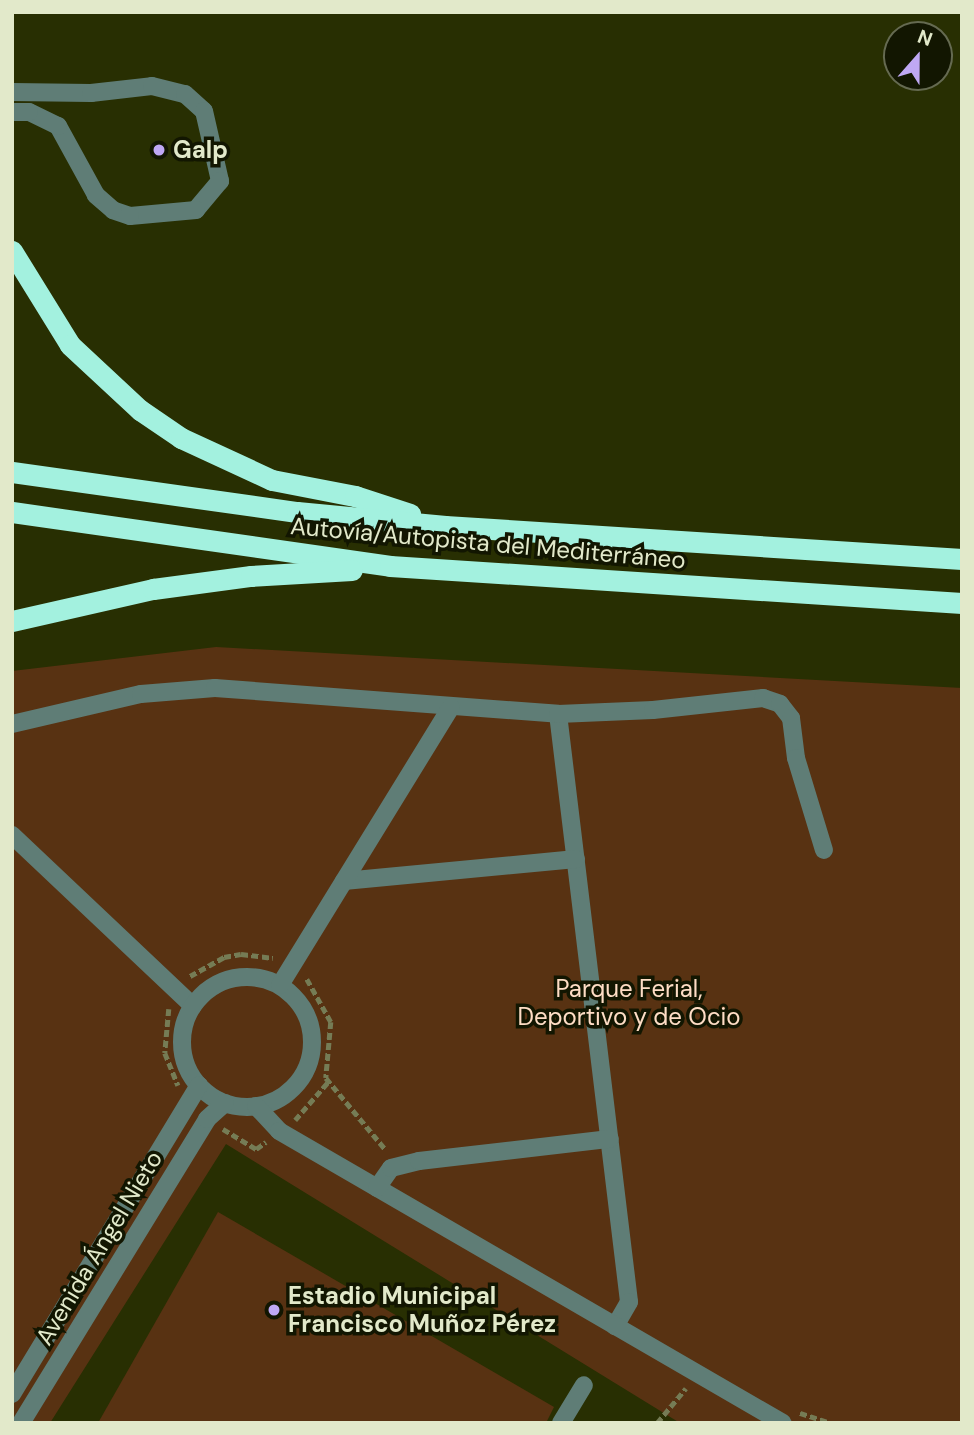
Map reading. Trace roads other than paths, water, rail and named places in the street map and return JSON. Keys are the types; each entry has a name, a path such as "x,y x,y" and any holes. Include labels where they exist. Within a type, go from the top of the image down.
{"highway":[{"path":"12,251 70,345 140,411 181,438 272,480 355,496 445,526"},
{"name":"Autovía/Autopista del Mediterráneo","path":"12,472 297,512 445,526 962,559"},
{"name":"Autovía/Autopista del Mediterráneo","path":"12,512 390,566 962,603"},
{"path":"12,621 190,583 390,566"}],"street":[{"path":"12,92 57,93 152,86 185,94 204,111 220,181 196,210 148,217 113,210 96,195 65,135 49,120 12,112"},
{"path":"49,120 57,93"},
{"path":"12,724 141,694 215,688 306,691 451,707 558,714 772,699 791,718 796,758 824,850"},
{"path":"280,985 451,707"},
{"path":"558,714 629,1301 615,1326"},
{"path":"12,835 193,1006"},
{"path":"344,881 576,859"},
{"path":"253,977 280,985 292,994 308,1018 310,1062 295,1087 256,1106 225,1103 199,1085 182,1047 193,1006 225,980 253,977"},
{"name":"Avenida Ángel Nieto","path":"12,1394 199,1085"},
{"name":"Avenida Ángel Nieto","path":"21,1423 207,1119 225,1103"},
{"path":"256,1106 279,1132 699,1375 786,1415"},
{"path":"377,1188 391,1168 419,1161 610,1139"},
{"path":"561,1423 584,1385"}],"place":[{"name":"Galp","path":"159,150"},
{"name":"Estadio Municipal Francisco Muñoz Pérez","path":"274,1310"}],"park label":[{"name":"Parque Ferial, Deportivo y de Ocio","path":"629,1003"}]}
